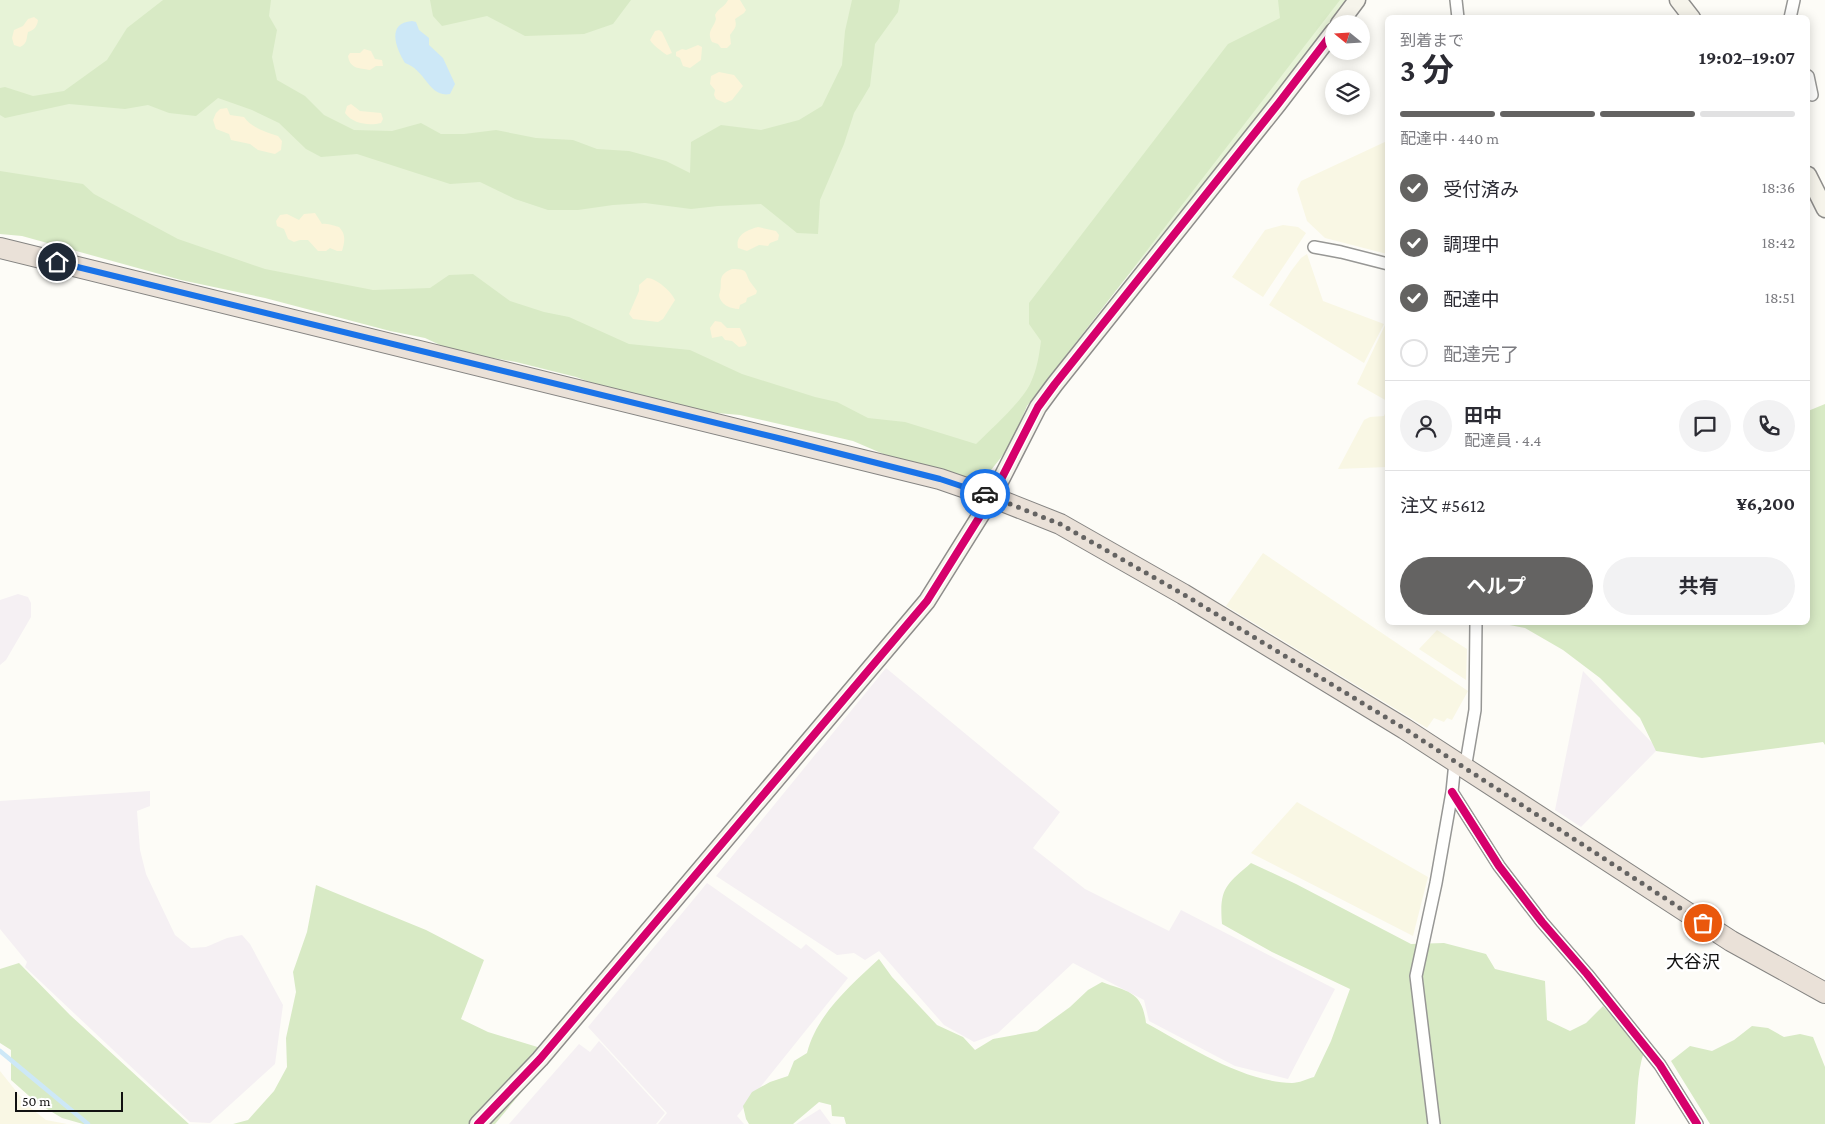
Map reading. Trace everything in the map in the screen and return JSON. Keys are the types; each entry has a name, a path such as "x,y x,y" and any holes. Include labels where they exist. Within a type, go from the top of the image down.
{"highway":[{"path":"0,248 940,479 1060,524 1133,565 1326,680 1731,941 1825,993"}],"street":[{"path":"1346,15 1357,0"},
{"path":"1456,0 1458,15"},
{"path":"1678,0 1690,15"},
{"path":"1791,15 1794,0"},
{"path":"478,1124 540,1059 927,601 992,497 1038,408 1055,384 1325,43"},
{"path":"1810,96 1825,94"},
{"path":"1810,179 1825,209"},
{"path":"1314,247 1385,263"},
{"path":"1434,1124 1416,976 1436,883 1452,792 1475,710 1476,625"},
{"path":"1452,792 1499,866 1542,922 1587,974 1660,1065 1697,1124"}],"shaded area":[{"path":"1385,142 1385,253 1325,238 1307,221 1297,189 1301,181"},
{"path":"1283,225 1298,227 1306,233 1263,297 1232,277 1265,230"},
{"path":"1307,254 1323,301 1384,324 1364,363 1269,305 1291,271 1301,258"},
{"path":"1385,325 1385,400 1357,384"},
{"path":"1385,414 1385,467 1338,469 1364,420 1370,417 1384,416"},
{"path":"1263,553 1468,691 1452,720 1447,718 1444,722 1434,718 1427,728 1226,606"},
{"path":"18,594 28,597 31,603 31,617 6,660 0,665 0,600"},
{"path":"1437,630 1467,649 1466,680 1419,649"},
{"path":"886,668 1060,812 1033,848 1085,889 1169,931 1181,910 1335,989 1288,1079 1235,1066 1149,1021 1144,1000 1073,963 998,1033 974,1042 944,1025 879,951 865,960 854,953 837,955 716,876"},
{"path":"1583,671 1658,749 1581,827 1555,810"},
{"path":"150,791 150,806 137,811 140,850 146,874 175,935 191,948 206,947 227,938 242,935 250,944 283,1005 275,1064 210,1123 190,1122 25,967 27,962 0,929 0,801"},
{"path":"1297,802 1428,877 1413,936 1251,853"},
{"path":"707,883 801,949 806,944 848,978 737,1116 744,1124 658,1124 667,1113 588,1027"},
{"path":"599,1041 665,1113 656,1124 509,1124 579,1044 590,1052"},
{"path":"0,1071 28,1106 46,1120 67,1124 0,1124"},
{"path":"820,1109 831,1124 796,1124"}],"green space":[{"path":"0,0 1354,0 1342,15 1325,15 1325,35 977,460 0,208"},
{"path":"163,0 271,0 269,16 277,30 272,57 277,80 305,96 324,115 354,130 392,131 421,123 441,134 464,134 496,130 536,138 573,140 597,149 629,151 666,161 690,173 691,142 721,125 761,130 799,120 822,106 842,65 845,31 852,0 900,0 898,12 875,44 870,86 854,113 844,144 820,200 818,234 797,233 761,204 691,209 645,203 578,210 548,210 515,199 480,182 450,184 357,154 321,157 306,149 279,123 252,110 218,98 196,116 169,113 148,105 125,109 69,104 5,118 0,115 0,88 5,87 33,96 64,91 107,60 127,28"},
{"path":"430,0 631,0 613,24 584,34 525,36 487,16 442,26 433,16"},
{"path":"1278,0 1340,0 1328,15 1325,15 1325,19 1027,406 1010,446 984,479 961,478 902,462 853,441 740,415 705,412 608,389 576,377 516,362 453,351 425,338 390,331 265,298 181,280 22,236 0,234 0,171 83,184 94,194 178,239 265,269 373,290 430,288 449,275 473,274 510,301 544,312 569,317 629,344 690,350 742,374 837,402 868,418 905,422 976,444 1021,398 1033,377 1038,362 1041,341 1029,324 1029,303 1228,44 1280,18"},
{"path":"1825,404 1825,745 1823,742 1702,758 1656,751 1640,718 1600,678 1563,650 1525,628 1509,625 1810,625 1810,410"},
{"path":"1251,863 1296,884 1411,944 1444,943 1486,954 1495,969 1545,981 1547,1020 1570,1031 1586,1023 1603,1006 1644,1052 1638,1079 1635,1124 846,1124 844,1117 832,1116 831,1105 819,1102 793,1124 749,1124 746,1119 743,1106 752,1092 770,1082 788,1076 794,1061 807,1053 818,1026 836,1001 879,959 892,977 937,1025 963,1037 975,1050 993,1039 1037,1031 1070,1007 1088,990 1102,982 1132,994 1141,1004 1146,1023 1235,1070 1273,1081 1292,1083 1314,1077 1331,1041 1350,989 1272,952 1222,924 1222,902 1226,888"},
{"path":"316,885 426,930 484,960 461,1019 488,1032 544,1049 544,1065 495,1124 233,1124 248,1120 274,1091 287,1067 286,1038 296,992 293,972 307,932"},
{"path":"19,963 70,1015 189,1124 83,1124 62,1118 37,1103 11,1080 11,1050 0,1043 0,969"},
{"path":"1752,1026 1768,1028 1784,1037 1800,1034 1813,1037 1825,1067 1825,1124 1710,1124 1671,1061 1690,1046 1712,1051 1734,1040"}],"sand":[{"path":"728,0 740,0 746,10 735,19 736,24 730,35 731,44 727,48 721,48 718,44 712,42 710,32 716,19 716,13"},
{"path":"34,17 38,20 37,25 28,32 26,42 20,47 14,45 12,38 14,30 23,26 28,19"},
{"path":"659,30 662,32 672,53 667,55 650,40 655,31"},
{"path":"698,45 702,47 701,60 690,68 683,66 680,58 676,56 676,52"},
{"path":"364,49 371,51 375,59 382,60 383,66 376,66 370,70 353,66 348,56 350,53 360,53"},
{"path":"719,72 734,75 743,86 732,100 725,103 716,99 714,95 715,90 710,84 711,76"},
{"path":"351,104 360,111 381,113 383,119 381,123 366,124 352,120 345,113 347,106"},
{"path":"227,108 230,115 244,117 255,127 278,136 282,141 281,150 275,154 258,150 250,144 231,140 229,134 216,129 213,120 216,113 220,109"},
{"path":"315,213 322,224 339,227 343,232 344,244 342,251 330,248 326,251 318,251 308,240 294,242 288,239 284,229 277,226 276,221 280,215 287,214 299,220 304,214"},
{"path":"758,227 776,231 779,235 778,240 770,243 768,246 759,245 747,251 738,248 740,236"},
{"path":"732,269 746,272 757,291 756,294 747,298 746,302 740,305 739,309 726,305 721,301 719,295 722,277"},
{"path":"647,278 655,280 663,286 671,293 675,300 663,319 658,322 633,319 629,314 639,291 639,285"},
{"path":"715,321 721,322 727,328 740,328 747,343 745,346 739,347 732,341 725,340 722,336 712,338 710,328"}],"water":[{"path":"412,21 416,22 419,30 429,38 429,45 443,58 455,84 450,94 437,92 418,71 405,63 396,44 396,31 399,26"}],"waterway":[{"path":"0,1051 88,1124"}],"cycle path":[{"path":"478,1124 540,1059 927,601 992,497 1038,407 1325,43"},
{"path":"1452,792 1499,866 1542,922 1587,974 1660,1065 1697,1124"}],"way so far":[{"path":"985,494 1060,524 1183,594 1405,729 1703,923"}],"district":[{"name":"大谷沢","path":"1693,962"}],"route":[{"path":"57,262 778,438 940,479 985,494"}]}
